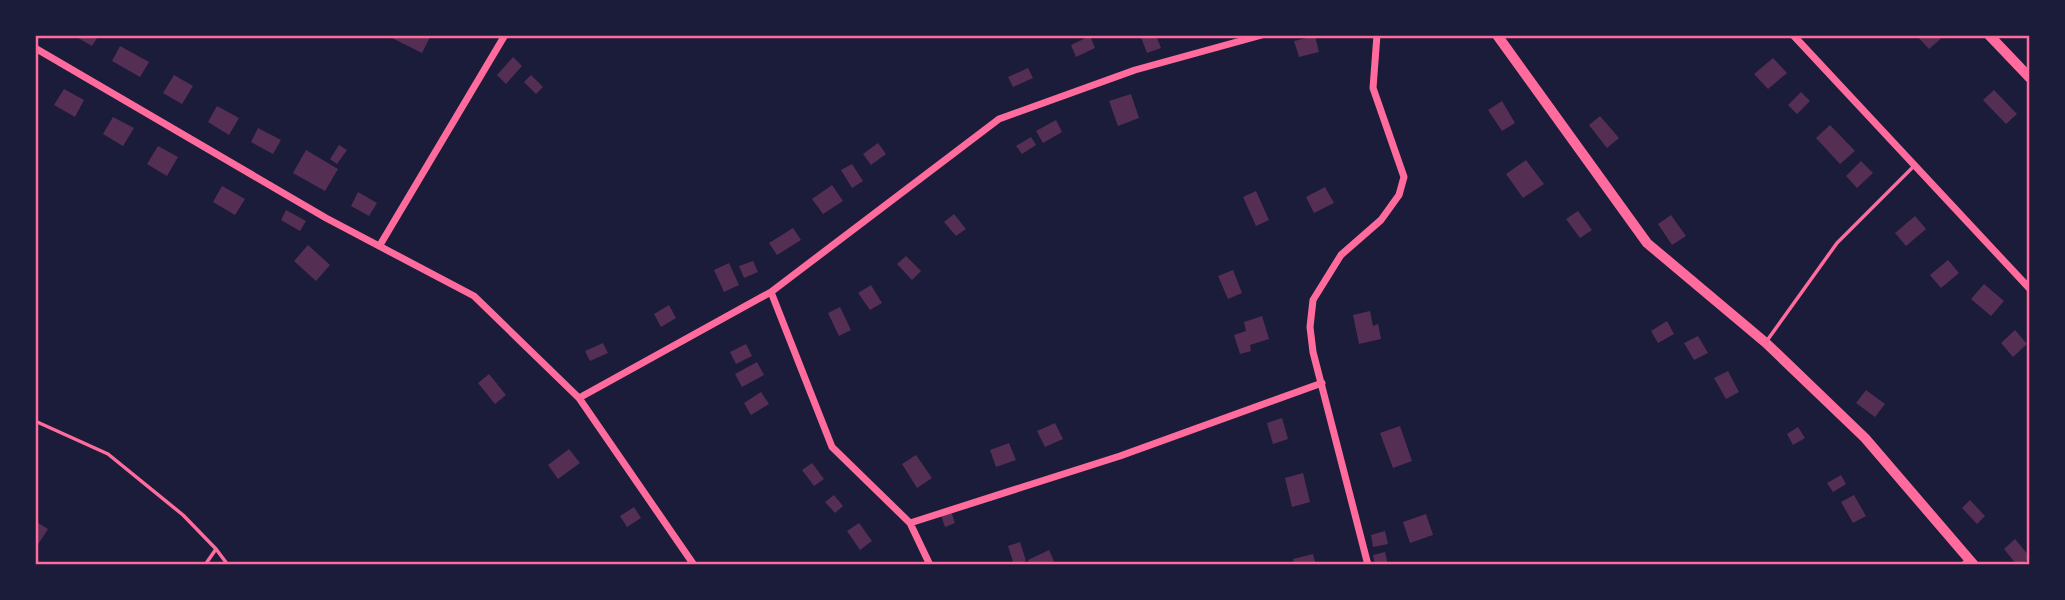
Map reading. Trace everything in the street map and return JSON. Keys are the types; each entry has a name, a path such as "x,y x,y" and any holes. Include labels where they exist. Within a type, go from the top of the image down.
{"street":[{"path":"380,245 505,35"},
{"path":"579,398 771,292 999,119 1135,70 1262,35"},
{"path":"1368,565 1313,352 1310,327 1313,300 1341,255 1381,220 1399,195 1404,177 1373,88 1377,35"},
{"path":"1497,35 1647,243 1766,342 1865,438 1968,563"},
{"path":"1793,35 2030,289"},
{"path":"1989,35 2030,79"},
{"path":"35,48 326,218 474,296 579,398 694,565"},
{"path":"771,292 832,447 909,523 930,565"},
{"path":"909,523 1120,457 1322,383"}],"lane":[{"path":"1766,342 1837,243 1915,165"},
{"path":"35,421 108,454 183,515 216,548 228,565"},
{"path":"205,565 216,548"}],"building":[{"path":"73,35 99,35 92,46"},
{"path":"386,35 431,35 422,53"},
{"path":"1140,35 1156,35 1161,48 1147,53"},
{"path":"1916,35 1945,35 1929,49"},
{"path":"1090,36 1095,48 1076,57 1071,45"},
{"path":"1315,36 1319,52 1299,57 1294,41"},
{"path":"120,46 149,62 140,77 112,61"},
{"path":"513,57 522,66 506,84 497,75"},
{"path":"1773,58 1787,73 1768,89 1754,74"},
{"path":"1028,68 1033,78 1013,87 1008,77"},
{"path":"174,75 193,86 182,104 163,93"},
{"path":"531,75 543,87 536,94 524,82"},
{"path":"64,89 84,100 75,117 54,105"},
{"path":"1994,90 2017,114 2006,124 1983,100"},
{"path":"1801,92 1810,101 1797,114 1788,105"},
{"path":"1131,94 1139,118 1118,126 1109,101"},
{"path":"1502,101 1515,123 1502,131 1488,110"},
{"path":"217,106 239,118 229,135 208,122"},
{"path":"1600,116 1619,138 1607,148 1589,125"},
{"path":"113,117 134,128 123,146 103,134"},
{"path":"1056,120 1062,132 1043,143 1036,131"},
{"path":"1830,125 1855,151 1840,164 1816,138"},
{"path":"258,128 281,140 273,154 251,142"},
{"path":"1031,137 1036,145 1022,154 1016,146"},
{"path":"878,143 886,154 871,165 863,154"},
{"path":"339,145 347,150 337,164 330,159"},
{"path":"158,146 178,157 167,176 147,164"},
{"path":"306,150 338,169 325,191 293,173"},
{"path":"1526,160 1544,184 1523,198 1506,174"},
{"path":"1861,161 1873,173 1857,188 1846,176"},
{"path":"852,164 863,181 852,188 841,170"},
{"path":"832,185 843,201 823,214 812,199"},
{"path":"222,186 245,199 235,215 213,202"},
{"path":"1325,187 1334,203 1314,213 1306,197"},
{"path":"1256,191 1269,220 1256,226 1243,197"},
{"path":"358,192 377,203 369,216 351,206"},
{"path":"286,210 306,221 300,231 281,220"},
{"path":"1578,211 1592,230 1580,238 1566,219"},
{"path":"954,214 966,229 956,236 944,222"},
{"path":"1671,215 1686,236 1672,245 1658,224"},
{"path":"1915,216 1926,229 1906,246 1895,233"},
{"path":"793,228 801,240 777,255 769,243"},
{"path":"308,245 330,265 316,281 294,261"},
{"path":"906,256 921,271 912,280 897,264"},
{"path":"1948,260 1959,273 1941,288 1930,275"},
{"path":"753,261 758,272 744,278 739,266"},
{"path":"729,263 739,285 724,292 714,270"},
{"path":"1233,270 1242,293 1228,299 1218,276"},
{"path":"1984,284 2004,301 1991,316 1971,299"},
{"path":"871,285 882,303 870,310 858,293"},
{"path":"669,305 676,318 661,327 654,314"},
{"path":"840,307 851,330 839,336 828,313"},
{"path":"1370,311 1373,326 1378,324 1381,339 1359,344 1353,315"},
{"path":"1262,316 1269,339 1250,345 1251,351 1240,354 1234,335 1246,331 1244,322"},
{"path":"1667,321 1674,334 1658,343 1651,331"},
{"path":"2015,330 2027,344 2013,357 2001,343"},
{"path":"1698,336 1708,353 1694,360 1684,343"},
{"path":"603,343 608,353 590,361 585,351"},
{"path":"746,344 752,356 736,364 730,352"},
{"path":"757,362 764,375 742,387 735,374"},
{"path":"1728,371 1739,392 1726,399 1714,378"},
{"path":"489,374 506,395 495,404 478,383"},
{"path":"1866,390 1885,404 1875,417 1856,403"},
{"path":"761,392 769,404 751,415 744,403"},
{"path":"1282,418 1288,439 1273,444 1267,423"},
{"path":"1055,423 1063,439 1045,447 1037,431"},
{"path":"1400,426 1412,461 1393,468 1380,433"},
{"path":"1798,427 1805,438 1793,445 1787,434"},
{"path":"1009,443 1016,460 996,467 990,450"},
{"path":"569,449 580,463 558,479 548,465"},
{"path":"916,455 932,478 917,488 902,464"},
{"path":"812,463 824,479 814,486 802,470"},
{"path":"1303,473 1310,502 1292,507 1285,478"},
{"path":"1841,475 1846,484 1833,492 1827,483"},
{"path":"834,495 843,506 835,513 825,502"},
{"path":"1854,495 1866,516 1853,523 1841,502"},
{"path":"1970,500 1985,516 1977,524 1962,508"},
{"path":"634,507 641,518 627,527 620,516"},
{"path":"951,511 955,523 945,527 941,515"},
{"path":"1426,514 1433,535 1410,543 1403,522"},
{"path":"35,521 48,529 35,549"},
{"path":"859,523 872,541 860,550 847,531"},
{"path":"1385,531 1388,544 1373,547 1371,535"},
{"path":"2015,539 2030,557 2022,565 2017,565 2004,549"},
{"path":"1020,542 1026,561 1014,565 1008,546"},
{"path":"1049,550 1054,561 1047,565 1030,565 1028,560"},
{"path":"1385,552 1388,565 1375,565 1373,555"},
{"path":"1313,554 1316,565 1294,565 1293,559"}]}
